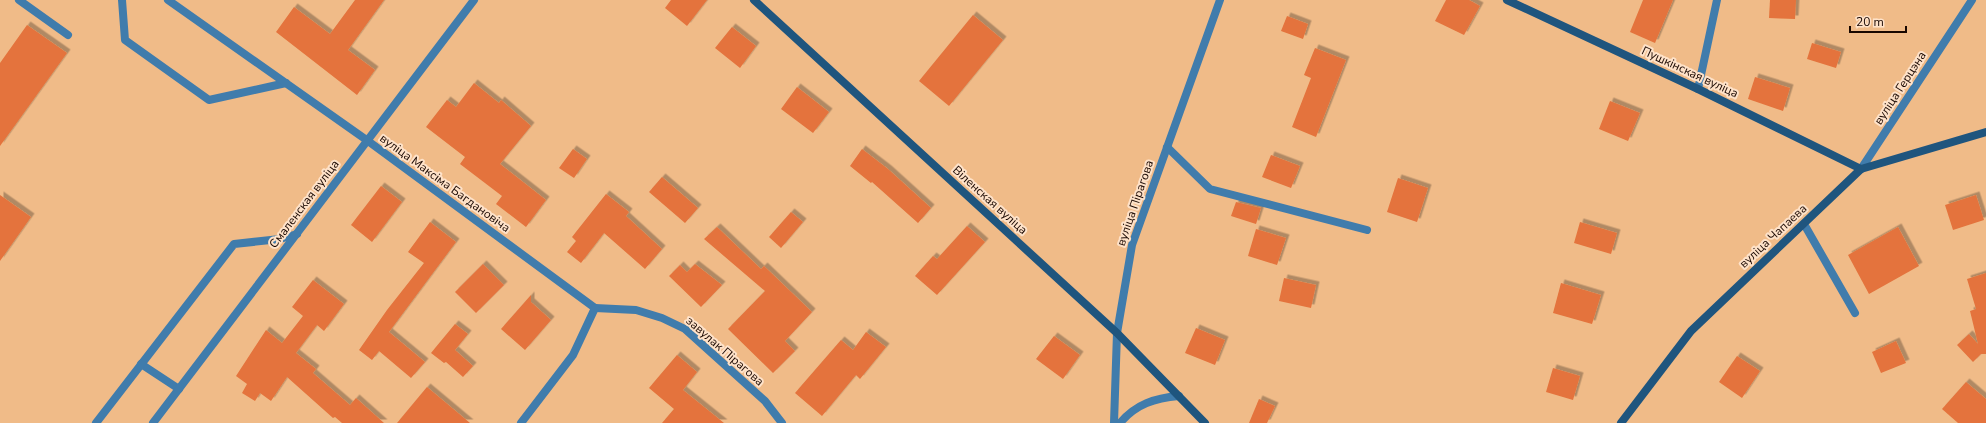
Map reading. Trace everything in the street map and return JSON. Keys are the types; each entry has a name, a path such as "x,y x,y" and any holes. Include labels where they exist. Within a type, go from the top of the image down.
{"street":[{"path":"19,0 68,35"},
{"path":"122,0 125,40 209,100 286,84"},
{"name":"вуліца Максіма Багдановіча","path":"168,0 368,141 595,308"},
{"name":"Смаленская вуліца","path":"153,423 474,0"},
{"name":"Віленская вуліца","path":"754,0 1117,333 1205,423"},
{"name":"вуліца Пірагова","path":"1114,423 1117,333 1132,245 1220,0"},
{"name":"Пушкінская вуліца","path":"1507,0 1698,89 1861,169"},
{"path":"1698,89 1716,0"},
{"name":"вуліца Герцэна","path":"1861,169 1972,0"},
{"name":"вуліца Чапаева","path":"1621,423 1690,331 1861,169 1986,132"},
{"path":"1167,147 1210,189 1367,230"},
{"path":"1804,224 1855,313"},
{"path":"96,423 234,244 280,239 297,234"},
{"path":"521,423 573,355 595,308"},
{"name":"завулак Пірагова","path":"595,308 636,310 662,318 685,329 765,401 782,423"},
{"path":"141,364 179,389"},
{"path":"1120,423 1128,413 1145,403 1161,397 1179,396"}],"building":[{"path":"355,0 384,0 348,50 375,70 357,95 276,32 294,7 330,34"},
{"path":"671,0 707,0 687,26 665,8"},
{"path":"1446,0 1469,0 1480,6 1464,35 1435,21"},
{"path":"1643,0 1673,0 1655,43 1630,32"},
{"path":"1770,0 1796,0 1795,19 1769,18"},
{"path":"973,15 1003,40 949,106 919,81"},
{"path":"1287,16 1308,24 1303,39 1281,31"},
{"path":"27,25 67,53 0,146 0,63"},
{"path":"732,27 756,46 740,68 715,48"},
{"path":"1812,43 1841,52 1836,68 1807,59"},
{"path":"1315,48 1346,60 1316,137 1292,127 1311,78 1304,75"},
{"path":"1755,77 1790,88 1783,111 1748,99"},
{"path":"474,83 499,103 501,100 531,126 500,164 546,200 526,227 496,204 502,196 460,164 465,157 426,127 447,100 456,107"},
{"path":"797,87 829,112 813,133 781,109"},
{"path":"1610,101 1640,113 1628,141 1599,129"},
{"path":"573,149 587,159 574,178 559,168"},
{"path":"862,149 888,169 931,208 918,223 872,182 871,183 850,166"},
{"path":"1271,155 1300,166 1291,188 1262,177"},
{"path":"662,177 698,208 685,223 649,192"},
{"path":"1398,178 1428,188 1417,222 1387,212"},
{"path":"381,186 402,202 372,242 351,225"},
{"path":"606,194 629,212 626,216 662,249 645,269 604,233 581,263 567,252 576,241 572,237"},
{"path":"0,195 31,217 0,261"},
{"path":"1976,195 1984,220 1953,230 1945,205"},
{"path":"1236,202 1261,208 1256,224 1231,216"},
{"path":"791,212 803,222 781,248 769,237"},
{"path":"430,222 456,242 389,332 425,362 411,378 379,351 372,360 359,350 387,310 424,263 408,252"},
{"path":"1580,222 1617,233 1611,254 1574,243"},
{"path":"967,226 985,242 937,295 915,276 933,256 937,259"},
{"path":"717,227 761,269 764,266 812,312 785,341 795,351 773,373 728,329 765,291 704,239"},
{"path":"1898,227 1919,266 1869,294 1848,255"},
{"path":"1256,229 1286,238 1277,265 1248,256"},
{"path":"483,264 504,285 476,313 455,292"},
{"path":"695,264 722,285 701,307 669,276 680,265 687,272"},
{"path":"1986,273 1986,354 1981,354 1973,362 1957,345 1969,334 1978,344 1970,311 1976,309 1967,279"},
{"path":"1284,278 1316,285 1311,308 1279,301"},
{"path":"313,280 344,304 324,331 317,325 296,353 316,369 313,373 350,405 356,398 384,423 342,423 335,417 333,418 287,377 271,401 260,393 255,401 242,393 247,384 236,376 266,330 282,343 303,316 292,307"},
{"path":"1561,283 1601,295 1592,324 1553,313"},
{"path":"531,295 531,302 551,320 525,350 501,329"},
{"path":"455,324 468,334 455,350 473,366 463,377 446,362 444,363 431,353"},
{"path":"1196,328 1225,340 1215,365 1185,353"},
{"path":"866,332 886,347 860,379 856,375 822,416 795,393 841,340 853,350"},
{"path":"1054,336 1080,355 1063,379 1036,359"},
{"path":"1896,341 1906,363 1881,373 1872,352"},
{"path":"677,355 697,372 683,390 724,423 662,423 674,409 649,388"},
{"path":"1737,356 1760,371 1742,398 1719,382"},
{"path":"1553,368 1580,376 1573,400 1546,392"},
{"path":"1966,382 1986,399 1986,423 1958,423 1942,409"},
{"path":"427,387 470,423 397,423"},
{"path":"1259,399 1275,406 1267,423 1249,423"}]}
